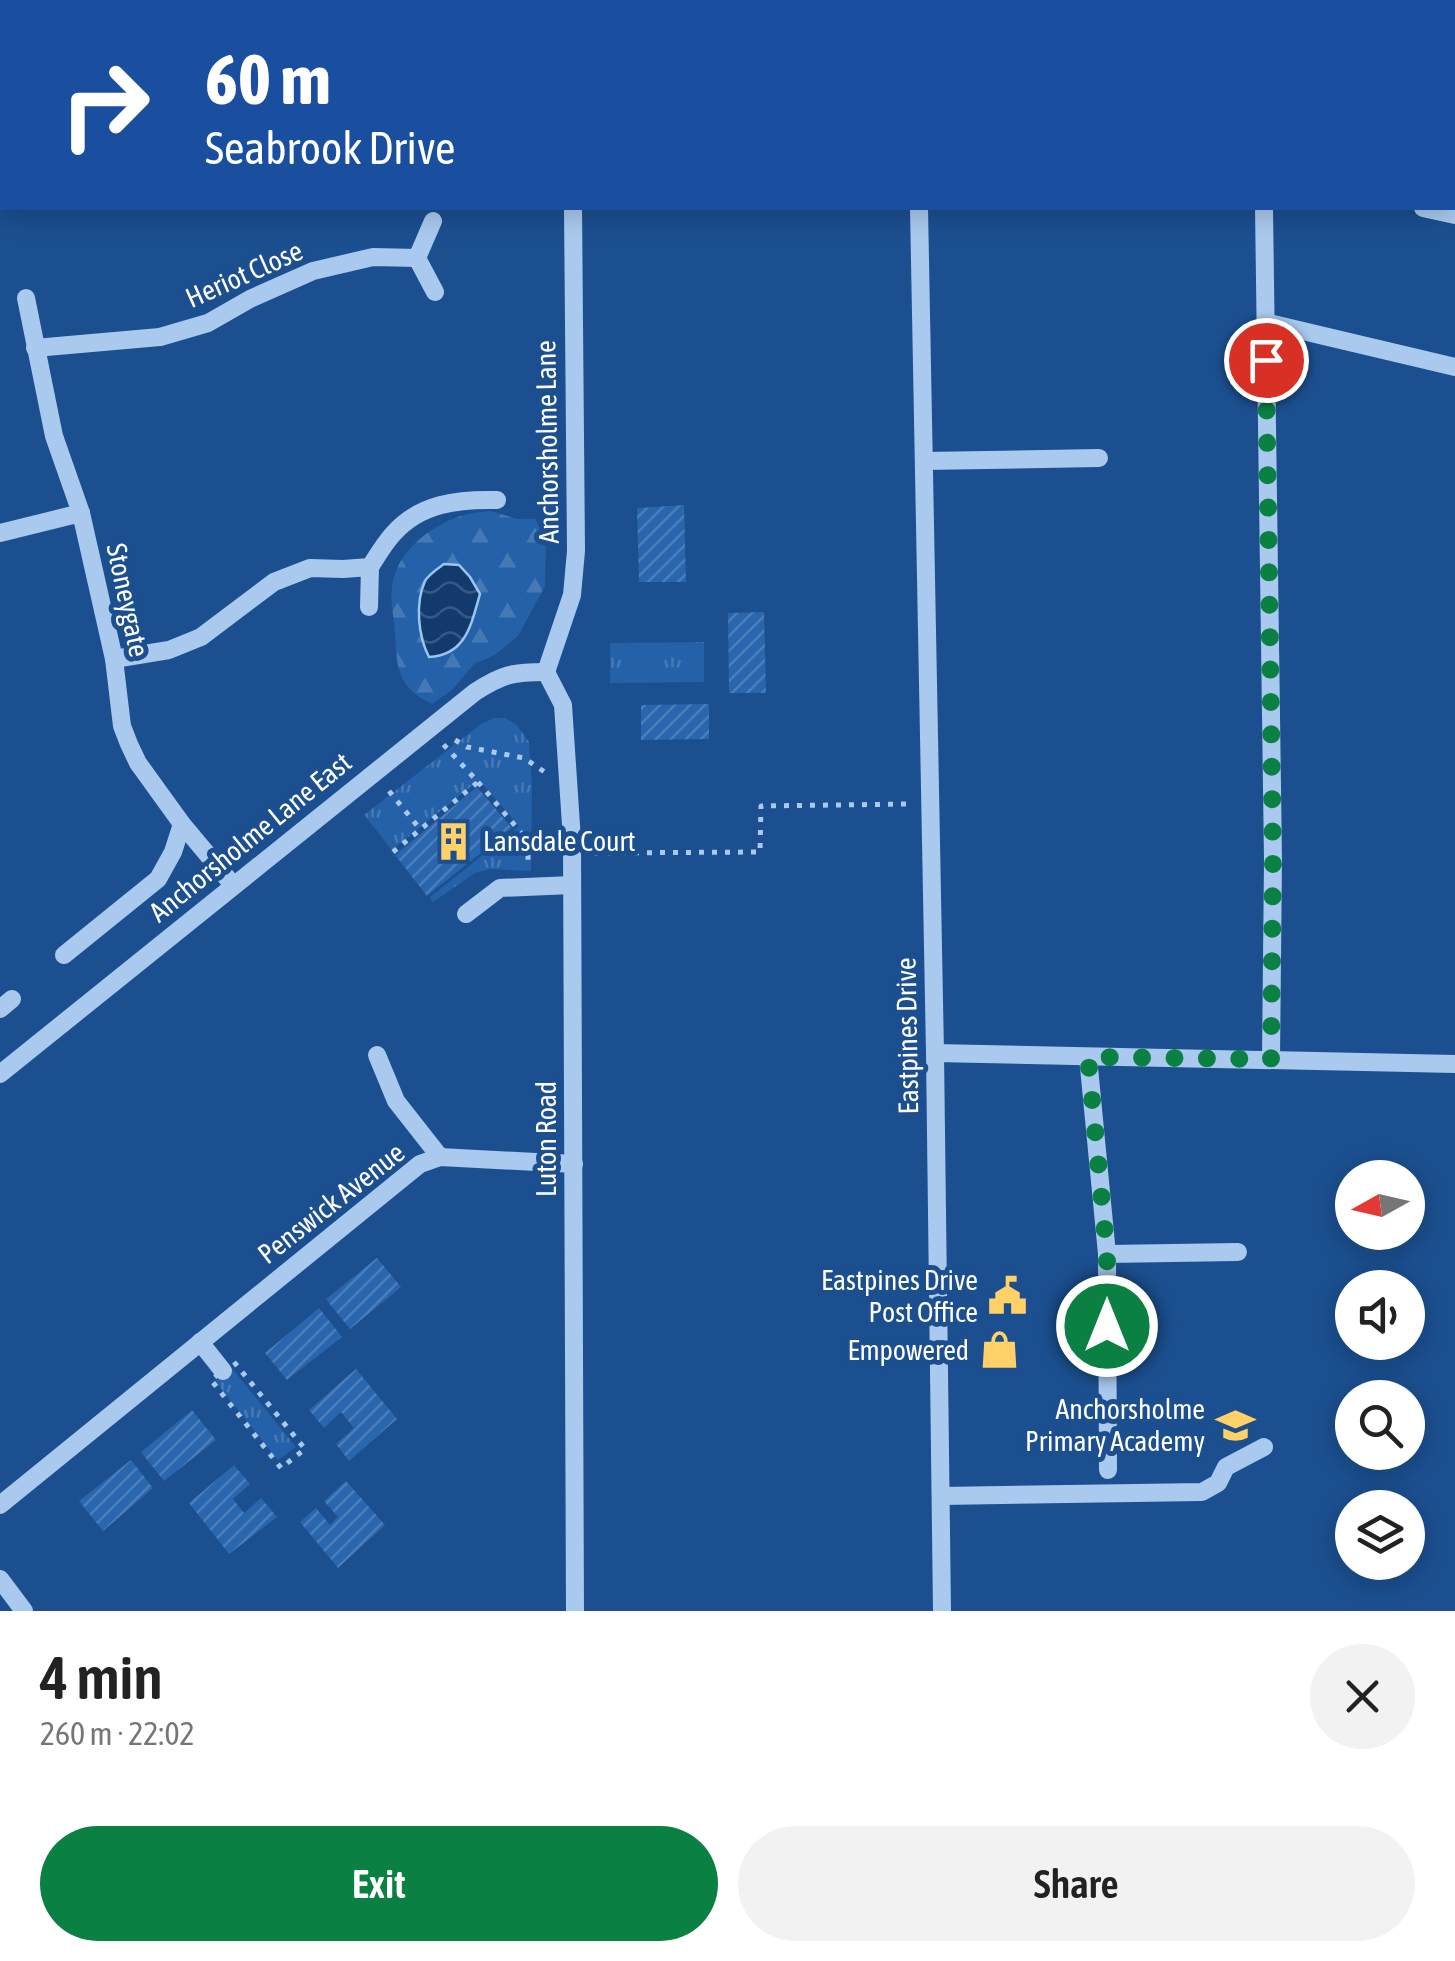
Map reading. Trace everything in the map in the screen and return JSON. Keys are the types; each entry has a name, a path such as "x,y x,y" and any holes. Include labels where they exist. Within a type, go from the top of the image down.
{"street":[{"name":"Anchorsholme Lane","path":"546,672 572,595 576,551 573,210"},
{"name":"Eastpines Drive","path":"919,210 942,1611"},
{"path":"1264,210 1273,860 1271,1059"},
{"path":"433,222 416,258 435,292"},
{"name":"Heriot Close","path":"34,348 160,337 208,323 313,272 373,257 416,258"},
{"name":"Stoneygate","path":"26,298 54,436 80,513 114,659 128,744 182,824 233,885"},
{"path":"1265,322 1455,367"},
{"path":"924,461 1099,458"},
{"path":"368,607 370,567 401,526 428,510 460,499 497,500"},
{"path":"0,534 80,513"},
{"path":"114,659 170,650 201,637 274,582 310,568 370,567"},
{"name":"Anchorsholme Lane East","path":"0,1074 497,678 516,672 546,672"},
{"name":"Luton Road","path":"546,672 563,704 572,853 575,1611"},
{"name":"Anchorsholme Lane East","path":"64,955 158,879 182,824"},
{"path":"466,914 500,888 572,885"},
{"path":"935,1054 1455,1064"},
{"path":"378,1055 396,1102 440,1157"},
{"path":"1088,1057 1107,1254 1108,1470"},
{"name":"Penswick Avenue","path":"0,1505 420,1164 440,1157 574,1164"},
{"path":"1107,1254 1238,1252"},
{"path":"200,1342 223,1370"},
{"path":"941,1496 1202,1492 1218,1482 1226,1467 1264,1447"},
{"path":"0,1578 24,1611"}],"path":[{"path":"431,727 528,841 528,886"},
{"path":"431,727 467,748 524,758 569,789"},
{"path":"374,773 421,831"},
{"path":"394,852 478,782"},
{"path":"572,853 760,852 761,806 930,804"},
{"path":"234,1362 304,1449 281,1468 211,1380 223,1370 234,1362"}],"green space":[{"path":"491,511 517,519 535,519 546,538 545,586 518,636 495,655 474,664 452,690 432,704 405,684 398,667 391,598 395,574 407,552 437,527 463,515"},
{"path":"704,642 704,682 610,683 610,643"},
{"path":"494,718 505,718 517,725 529,742 531,871 490,869 475,873 433,902 430,897 519,826 479,780 392,850 364,815"},
{"path":"231,1367 296,1447 278,1460 215,1381"}],"water":[{"path":"444,564 459,565 480,594 470,627 459,644 451,651 429,657 420,630 420,599 427,578"}],"building":[{"path":"684,505 686,582 639,582 637,508"},
{"path":"764,612 766,693 729,693 728,613"},
{"path":"709,704 709,739 641,740 641,705"},
{"name":"Lansdale Court","path":"477,787 512,828 427,896 395,855"},
{"path":"377,1258 401,1287 350,1329 326,1299"},
{"path":"319,1308 342,1337 287,1380 265,1353"},
{"path":"356,1369 397,1419 349,1461 336,1444 354,1428 341,1412 324,1428 309,1410"},
{"path":"192,1410 216,1440 164,1481 141,1452"},
{"path":"131,1460 153,1488 103,1531 79,1501"},
{"path":"234,1465 250,1484 233,1499 244,1513 261,1498 277,1517 229,1554 189,1503"},
{"path":"346,1481 385,1525 338,1568 300,1522 316,1508 330,1525 338,1517 324,1501"}],"place":[{"name":"Lansdale Court","path":"453,841"},
{"name":"Eastpines Drive Post Office","path":"1008,1296"},
{"name":"Empowered","path":"999,1350"},
{"name":"Anchorsholme Primary Academy","path":"1235,1425"}],"route":[{"path":"1107,1326 1107,1254 1088,1057 1271,1059 1273,860 1266,360"}]}
